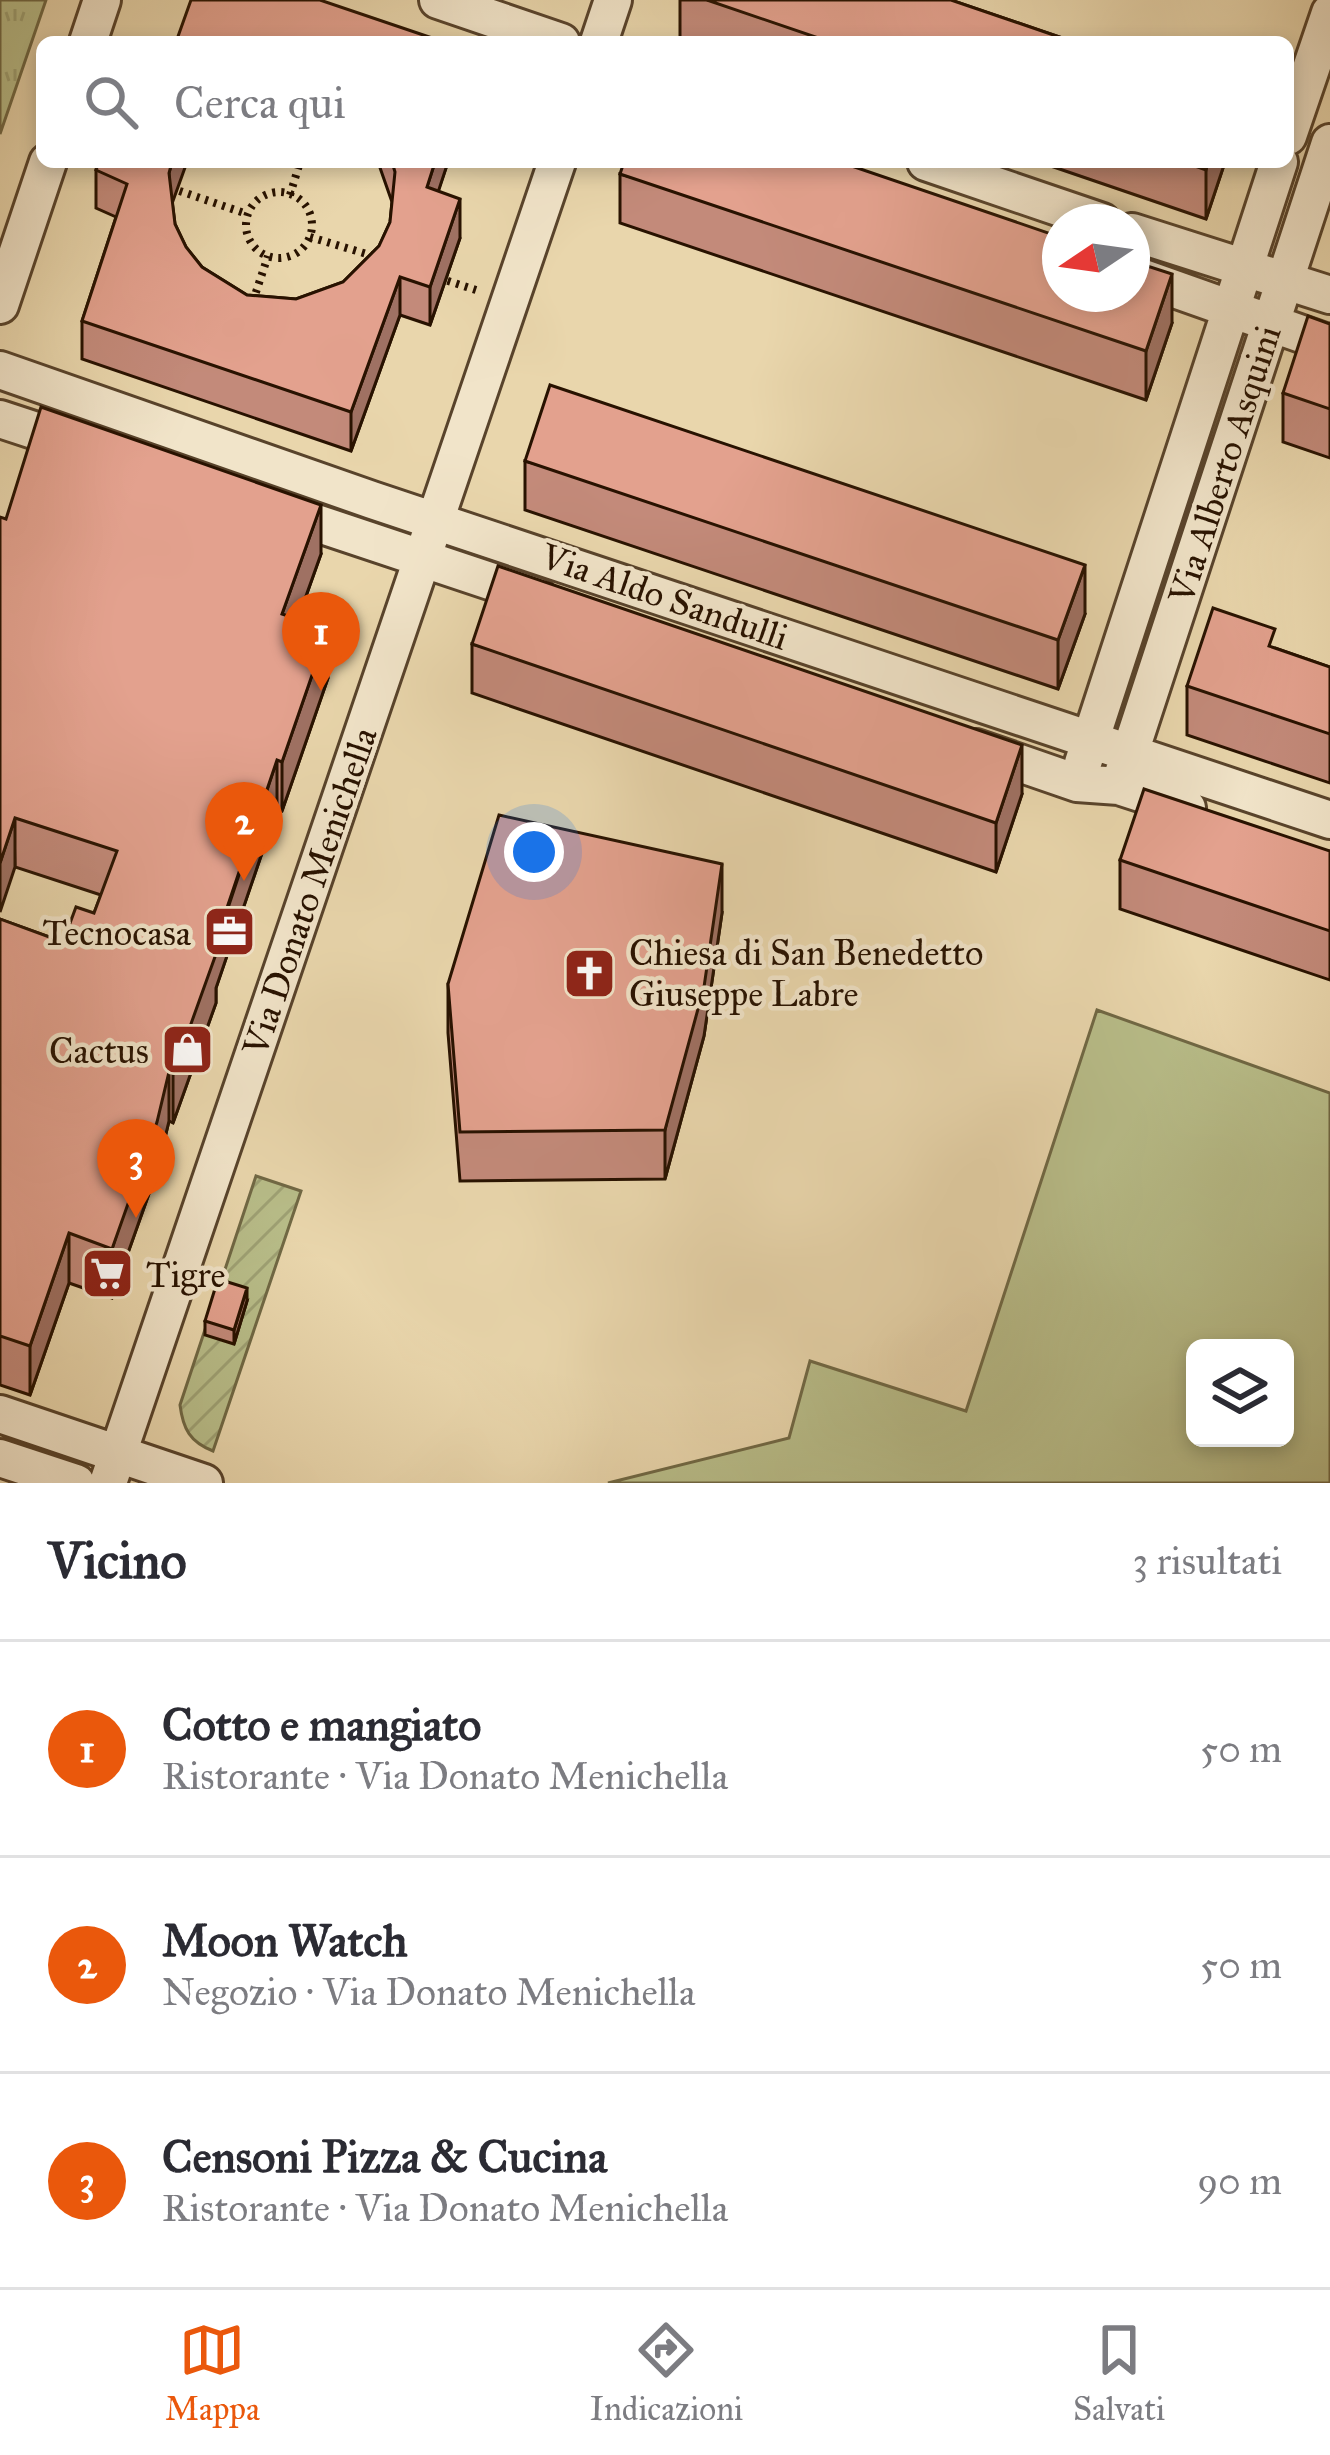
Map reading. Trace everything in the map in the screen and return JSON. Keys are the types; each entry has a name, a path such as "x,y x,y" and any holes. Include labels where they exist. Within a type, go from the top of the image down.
{"street":[{"path":"90,36 102,0"},
{"path":"438,0 543,36"},
{"path":"601,36 613,0"},
{"path":"1294,118 1330,13"},
{"name":"Via Alberto Asquini","path":"1124,770 1330,143"},
{"path":"0,305 46,168"},
{"name":"Via Donato Menichella","path":"113,1468 555,168"},
{"path":"944,168 1049,204"},
{"name":"Via Alberto Asquini","path":"1077,783 1277,168"},
{"path":"1150,238 1330,295"},
{"path":"1150,280 1330,344"},
{"name":"Via Aldo Sandulli","path":"0,370 1090,740 1124,770 1330,855"},
{"path":"0,419 107,454"},
{"name":"Via Aldo Sandulli","path":"234,496 562,606"},
{"name":"Via Aldo Sandulli","path":"934,734 1077,783 1124,770 1330,820"},
{"path":"0,1414 113,1468 204,1483"},
{"path":"0,1458 76,1483"}],"path":[{"path":"290,194 298,168"},
{"path":"153,183 248,214"},
{"path":"290,194 309,212 310,237 292,256 268,256 249,239 248,214 265,195 290,194"},
{"path":"310,237 390,261"},
{"path":"250,312 268,256"},
{"path":"434,276 478,290"}],"green space":[{"path":"0,0 46,0 0,134"},
{"path":"1097,1010 1330,1093 1330,1483 608,1483 789,1438 810,1361 966,1411"},
{"path":"256,1176 301,1191 213,1451 189,1434 180,1405"}],"building":[{"path":"191,0 320,0 426,36 178,36"},
{"path":"707,0 951,0 1056,36 812,36"},
{"path":"170,168 175,224 202,267 247,295 296,299 343,282 379,246 390,222 394,168 433,168 427,187 460,199 430,287 400,277 351,412 82,321 127,184 96,170"},
{"path":"622,168 858,168 1042,231 1042,312 1150,312 1150,267 1172,274 1146,351 620,174"},
{"path":"1308,316 1330,324 1330,409 1283,393"},
{"path":"550,385 1085,565 1058,640 525,461"},
{"path":"41,407 321,505 282,614 328,629 282,762 277,760 212,952 216,954 173,1074 169,1072 157,1122 112,1249 69,1233 30,1346 0,1336 0,919 63,942 76,907 94,913 117,851 15,818 0,863 0,517 6,519"},
{"path":"498,566 1022,745 996,823 472,644"},
{"path":"1213,608 1275,629 1269,646 1330,667 1330,734 1187,686"},
{"path":"1144,789 1330,851 1330,931 1120,860"},
{"name":"Chiesa di San Benedetto Giuseppe Labre","path":"499,815 722,864 704,987 665,1130 460,1132 448,984"},
{"path":"218,1279 247,1288 234,1330 205,1321"}],"place":[{"name":"Cotto e mangiato","path":"321,691"},
{"name":"Moon Watch","path":"244,881"},
{"name":"Tecnocasa","path":"230,932"},
{"name":"Chiesa di San Benedetto Giuseppe Labre","path":"590,973"},
{"name":"Cactus","path":"188,1050"},
{"name":"Censoni Pizza & Cucina","path":"136,1218"},
{"name":"Tigre","path":"107,1274"}]}
